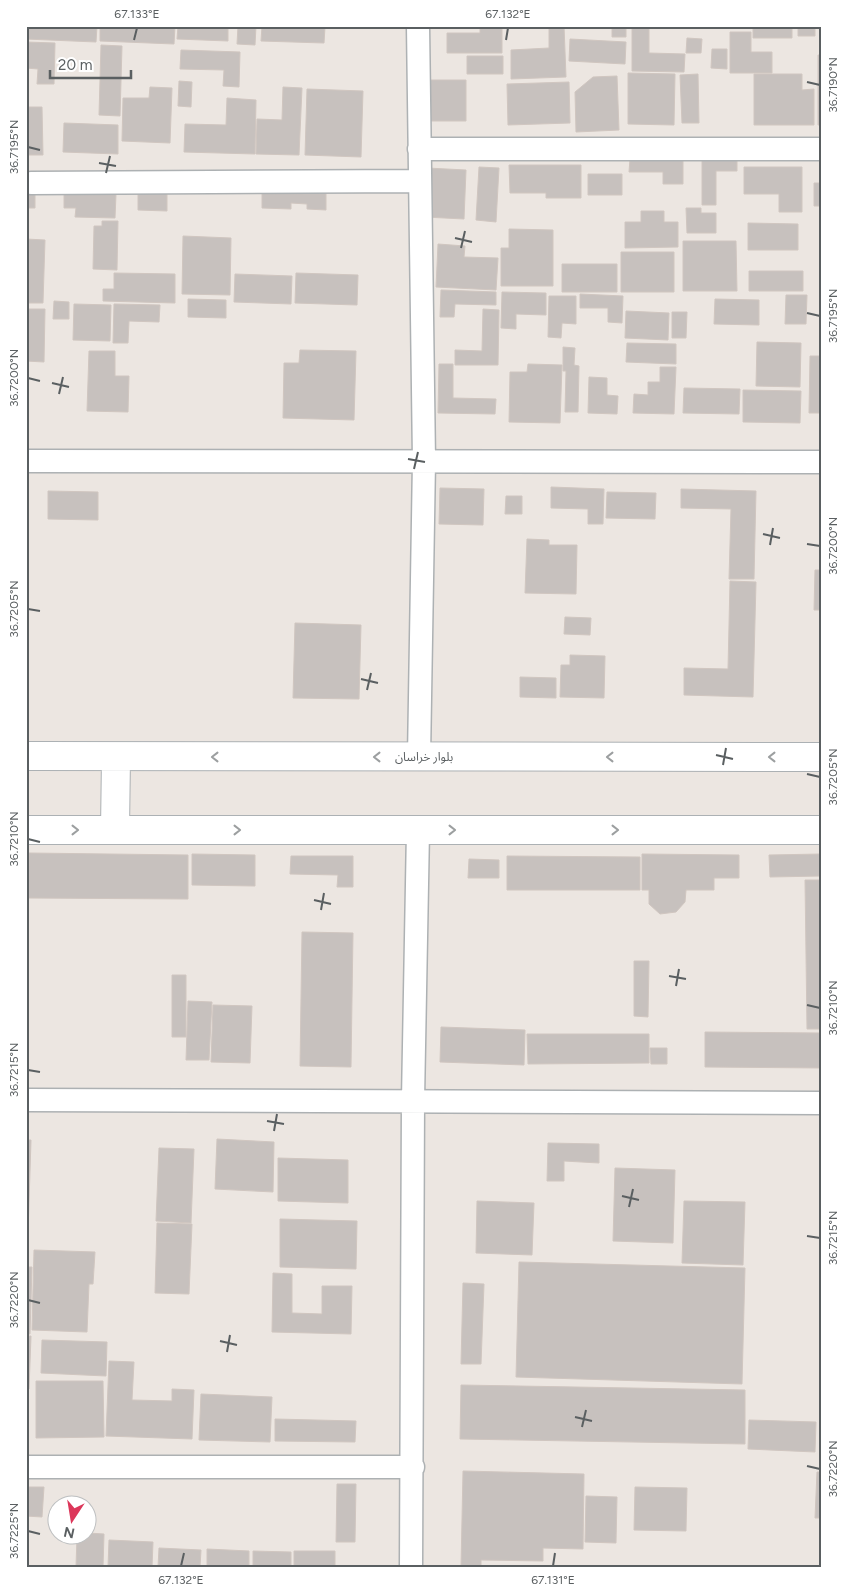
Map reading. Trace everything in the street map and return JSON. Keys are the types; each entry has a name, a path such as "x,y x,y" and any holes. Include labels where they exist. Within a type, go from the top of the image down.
{"main road":[{"name":"بلوار خراسان","path":"26,756 821,758"},
{"path":"115,830 116,757"},
{"path":"26,830 821,830"}],"street":[{"path":"418,26 424,461 419,757"},
{"path":"419,148 821,150"},
{"path":"31,183 420,181"},
{"path":"26,461 821,462"},
{"path":"411,1567 413,1467 413,1100 418,830"},
{"path":"26,1100 821,1103"},
{"path":"26,1467 413,1467"}],"building":[{"path":"26,26 97,26 96,42 26,39"},
{"path":"100,26 175,26 174,44 100,41"},
{"path":"178,26 228,26 228,41 177,39"},
{"path":"238,26 256,26 255,45 237,44"},
{"path":"262,26 327,26 325,27 324,43 261,41"},
{"path":"480,26 502,26 502,53 447,53 447,33 480,33"},
{"path":"549,26 564,26 566,77 511,79 511,50 549,48"},
{"path":"612,26 626,26 626,37 612,37"},
{"path":"632,26 649,26 649,53 685,54 684,72 632,71"},
{"path":"798,26 815,26 815,36 798,36"},
{"path":"753,27 792,28 792,38 753,38"},
{"path":"730,32 751,32 751,52 772,52 772,73 730,73"},
{"path":"687,38 702,39 701,53 686,53"},
{"path":"570,39 626,42 625,64 569,61"},
{"path":"26,42 55,43 54,84 37,84 38,69 26,68"},
{"path":"101,45 122,46 120,116 99,115"},
{"path":"712,49 727,49 727,69 711,68"},
{"path":"181,50 240,52 239,87 223,86 224,70 180,69"},
{"path":"818,55 821,55 821,125 818,125"},
{"path":"467,56 503,56 503,74 467,74"},
{"path":"628,73 675,74 674,125 628,124"},
{"path":"698,74 699,123 682,123 680,75"},
{"path":"754,74 802,74 802,90 814,89 814,125 754,125"},
{"path":"617,76 619,130 576,132 575,92 593,77"},
{"path":"425,80 466,80 466,121 426,121"},
{"path":"179,81 192,82 191,107 178,106"},
{"path":"569,82 570,123 508,125 507,84"},
{"path":"150,87 172,88 170,143 122,141 123,98 149,98"},
{"path":"283,87 302,88 299,155 256,154 257,119 282,120"},
{"path":"307,89 363,91 361,157 305,155"},
{"path":"227,98 256,100 255,154 184,152 185,124 226,125"},
{"path":"26,107 42,107 43,155 26,155"},
{"path":"64,123 118,125 118,154 63,152"},
{"path":"683,158 683,184 663,184 663,172 629,172 630,159"},
{"path":"702,159 737,159 737,171 716,171 716,205 702,205"},
{"path":"509,165 581,165 581,198 546,198 546,193 510,193"},
{"path":"479,167 499,168 496,222 476,220"},
{"path":"744,167 802,167 802,212 779,212 779,194 744,194"},
{"path":"427,168 466,170 464,219 425,217"},
{"path":"588,174 622,174 622,195 588,195"},
{"path":"814,183 821,183 821,206 814,206"},
{"path":"262,190 326,191 326,210 307,209 307,204 291,203 291,209 262,208"},
{"path":"26,191 35,191 35,208 26,208"},
{"path":"64,192 116,194 115,218 75,217 76,208 64,208"},
{"path":"138,192 167,193 167,211 138,210"},
{"path":"686,208 701,208 701,213 716,213 716,233 687,233"},
{"path":"641,211 664,211 664,222 678,222 678,247 625,248 625,222 641,222"},
{"path":"102,221 118,221 117,270 93,269 94,226 102,226"},
{"path":"748,223 798,224 798,250 748,250"},
{"path":"509,229 553,230 553,286 501,286 501,248 509,248"},
{"path":"183,236 231,238 230,295 182,294"},
{"path":"26,239 45,240 43,303 26,303"},
{"path":"683,241 736,241 737,291 683,291"},
{"path":"438,244 465,246 464,257 498,258 496,290 436,287"},
{"path":"621,252 674,252 674,292 621,292"},
{"path":"562,264 617,264 617,292 562,292"},
{"path":"749,271 803,271 803,291 749,291"},
{"path":"114,273 175,274 175,303 103,301 103,289 114,289"},
{"path":"296,273 358,275 357,305 295,303"},
{"path":"235,274 292,276 291,304 234,302"},
{"path":"441,290 496,292 496,305 455,304 454,317 440,317"},
{"path":"502,292 546,293 546,315 516,314 516,329 501,328"},
{"path":"580,294 623,296 622,323 608,322 608,308 580,308"},
{"path":"786,295 807,295 806,324 785,324"},
{"path":"549,296 576,296 576,324 562,323 561,338 548,337"},
{"path":"188,299 226,300 226,318 188,317"},
{"path":"715,299 759,300 759,325 714,324"},
{"path":"54,301 69,302 69,319 53,319"},
{"path":"74,304 111,305 110,341 73,340"},
{"path":"114,304 160,305 159,322 129,321 128,343 113,343"},
{"path":"26,309 45,309 44,362 26,361"},
{"path":"483,309 499,310 498,365 455,365 455,350 482,351"},
{"path":"626,311 669,313 668,340 625,338"},
{"path":"672,312 687,312 686,338 672,338"},
{"path":"757,342 801,343 800,387 756,386"},
{"path":"627,343 676,344 676,364 626,362"},
{"path":"563,347 575,348 574,365 579,366 578,412 565,412 566,371 563,371"},
{"path":"300,350 356,351 354,420 283,418 284,363 299,363"},
{"path":"89,351 115,351 115,376 129,376 128,412 87,411"},
{"path":"810,356 821,356 821,413 809,413"},
{"path":"439,364 453,364 453,398 496,399 495,414 438,413"},
{"path":"528,364 562,365 560,423 509,422 510,372 527,372"},
{"path":"660,367 676,367 674,414 633,413 634,394 648,395 648,382 660,382"},
{"path":"589,377 607,378 607,395 618,396 617,414 588,413"},
{"path":"684,388 740,389 739,414 683,413"},
{"path":"743,390 801,391 800,423 743,422"},
{"path":"551,487 604,489 603,524 588,524 588,509 551,508"},
{"path":"440,488 484,489 483,525 439,524"},
{"path":"681,489 756,491 754,579 729,579 731,509 681,508"},
{"path":"48,491 98,492 98,520 48,519"},
{"path":"607,492 656,493 655,519 606,518"},
{"path":"506,496 522,496 522,514 505,514"},
{"path":"527,539 549,540 549,545 577,545 576,594 525,593"},
{"path":"815,570 821,570 821,610 814,610"},
{"path":"730,581 756,582 753,697 684,695 684,668 728,669"},
{"path":"565,617 591,618 590,635 564,634"},
{"path":"295,623 361,625 359,699 293,698"},
{"path":"570,655 605,656 604,698 560,697 561,665 570,665"},
{"path":"520,677 556,678 556,698 520,697"},
{"path":"29,853 188,855 188,899 28,898"},
{"path":"192,854 255,855 255,886 192,885"},
{"path":"642,854 739,855 739,878 714,878 714,890 686,890 685,902 676,912 660,914 649,904 649,890 642,890"},
{"path":"821,854 821,876 770,877 769,855"},
{"path":"291,856 353,856 353,887 337,887 338,875 290,874"},
{"path":"507,856 640,857 640,890 507,890"},
{"path":"469,859 499,860 499,878 468,878"},
{"path":"805,880 821,880 821,1029 807,1029"},
{"path":"302,932 353,933 351,1067 300,1066"},
{"path":"634,961 649,961 648,1017 634,1016"},
{"path":"172,975 186,975 186,1037 172,1037"},
{"path":"188,1001 212,1002 209,1060 186,1060"},
{"path":"213,1005 252,1006 250,1063 211,1062"},
{"path":"441,1027 525,1030 524,1065 440,1062"},
{"path":"705,1032 821,1033 821,1068 705,1067"},
{"path":"527,1034 649,1034 649,1063 528,1064"},
{"path":"650,1048 667,1048 667,1064 651,1064"},
{"path":"217,1139 274,1142 273,1192 215,1189"},
{"path":"26,1140 31,1140 28,1233 26,1233"},
{"path":"548,1143 599,1144 599,1163 564,1161 564,1181 547,1181"},
{"path":"159,1148 194,1149 191,1223 156,1221"},
{"path":"278,1158 348,1160 348,1203 278,1201"},
{"path":"615,1168 675,1170 673,1243 613,1241"},
{"path":"477,1201 534,1203 532,1255 476,1253"},
{"path":"684,1201 745,1202 743,1265 682,1263"},
{"path":"280,1219 357,1221 356,1269 280,1267"},
{"path":"157,1223 192,1224 189,1294 155,1293"},
{"path":"34,1250 95,1252 93,1284 89,1284 87,1332 32,1330"},
{"path":"519,1262 745,1268 742,1384 516,1377"},
{"path":"26,1267 32,1267 30,1334 26,1334"},
{"path":"273,1273 292,1274 292,1313 322,1314 322,1286 352,1286 351,1334 272,1332"},
{"path":"463,1283 484,1284 481,1364 461,1364"},
{"path":"26,1336 31,1336 29,1389 26,1389"},
{"path":"42,1340 107,1342 106,1376 41,1373"},
{"path":"109,1361 134,1362 132,1400 172,1401 172,1389 194,1390 192,1439 106,1436"},
{"path":"36,1381 103,1381 104,1437 36,1438"},
{"path":"461,1385 745,1390 745,1444 460,1439"},
{"path":"201,1394 272,1397 270,1442 199,1440"},
{"path":"275,1419 356,1421 355,1442 275,1441"},
{"path":"749,1420 816,1422 815,1452 748,1449"},
{"path":"463,1471 584,1474 583,1549 543,1548 543,1561 481,1560 481,1567 461,1567"},
{"path":"817,1472 821,1472 821,1518 815,1518"},
{"path":"337,1484 356,1484 355,1542 336,1542"},
{"path":"26,1487 44,1487 42,1517 26,1516"},
{"path":"635,1487 687,1488 686,1531 634,1530"},
{"path":"586,1496 617,1497 616,1543 585,1542"},
{"path":"98,1534 104,1534 103,1567 76,1567 77,1546 98,1546"},
{"path":"109,1540 153,1542 152,1567 108,1567"},
{"path":"159,1548 201,1550 200,1567 158,1567"},
{"path":"207,1549 249,1551 249,1567 207,1567"},
{"path":"253,1551 291,1552 291,1567 253,1567"},
{"path":"294,1551 335,1551 335,1567 294,1567"}]}
